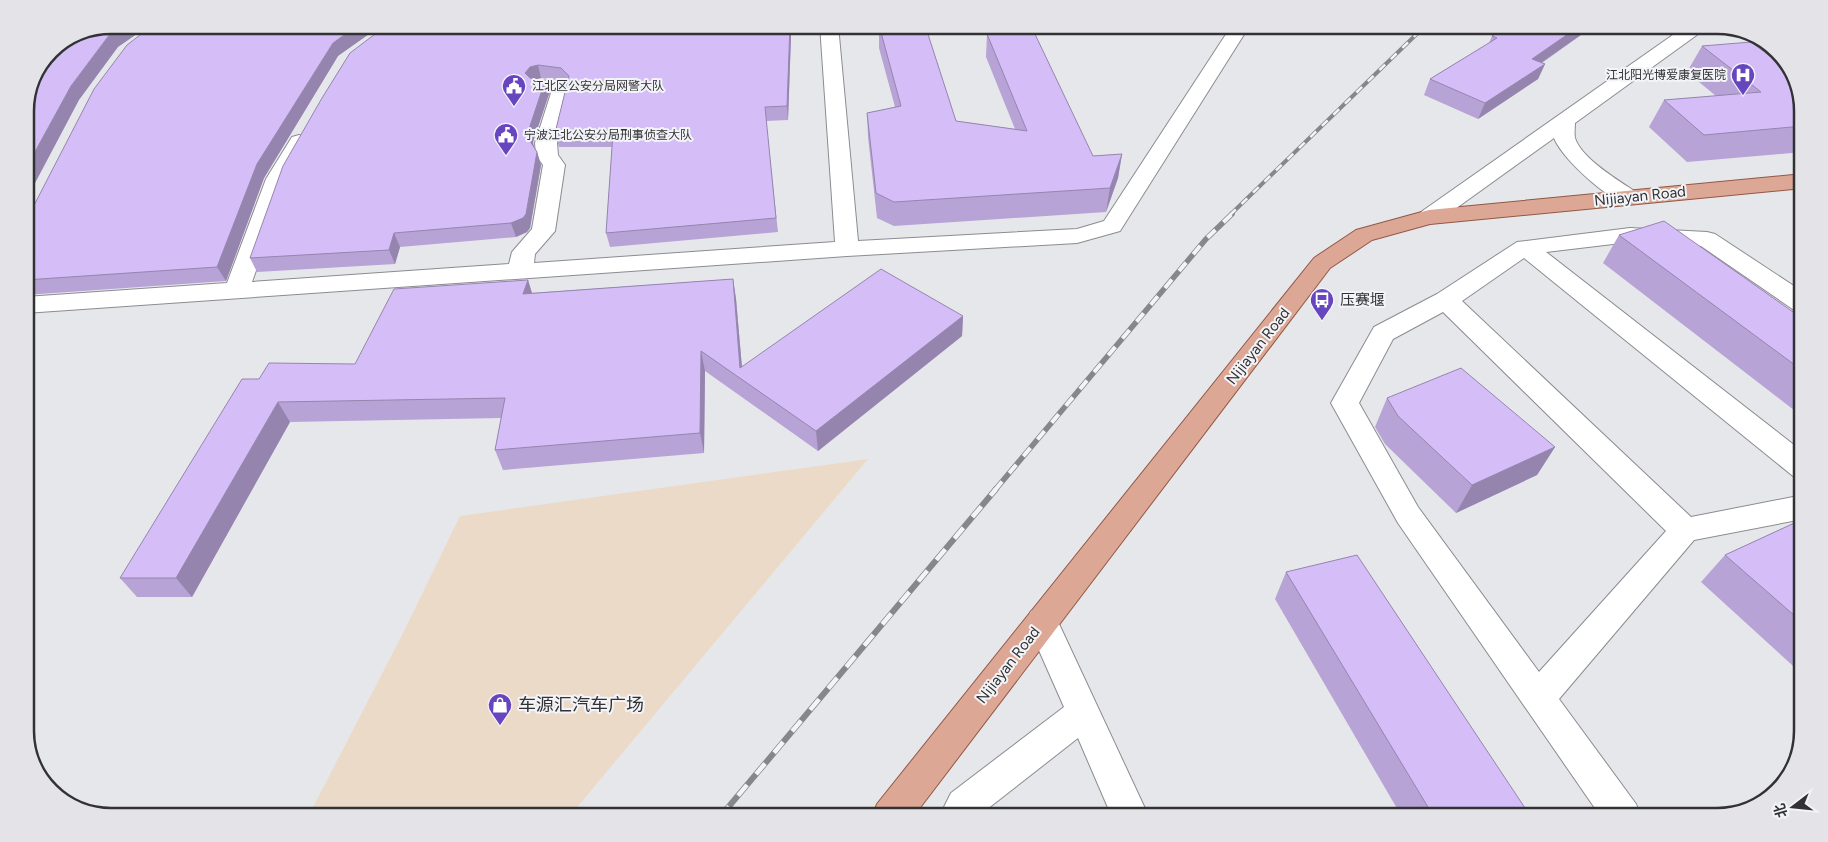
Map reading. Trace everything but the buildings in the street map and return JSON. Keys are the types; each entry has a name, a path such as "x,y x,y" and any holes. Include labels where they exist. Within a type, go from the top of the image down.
{"main road":[{"name":"Nijiayan Road","path":"897,808 1322,263 1364,235 1429,217 1794,182"}],"street":[{"path":"830,34 847,248"},
{"path":"34,304 847,248 1077,236 1096,232 1112,226 1235,34"},
{"path":"1429,217 1685,34"},
{"path":"520,271 524,252 543,231 554,165 547,155 546,143 561,91 556,87 541,86"},
{"path":"237,289 277,179 311,120"},
{"path":"1565,120 1564,137 1581,160 1602,180 1628,197"},
{"path":"1617,808 1408,515 1345,404 1383,333 1446,300 1525,247 1630,235 1707,239 1794,298"},
{"path":"1525,247 1794,461"},
{"path":"1446,300 1685,530"},
{"path":"1538,698 1685,530 1794,509"},
{"path":"1042,621 1127,808"},
{"path":"962,808 1083,713"}],"shaded area":[{"name":"车源汇汽车广场","path":"868,459 577,808 313,808 402,635 460,516"}],"railway":[{"path":"1230,215 1417,34"},
{"path":"995,490 1206,239 1232,214"},
{"path":"728,808 996,489"}],"place":[{"name":"江北阳光博爱康复医院","path":"1743,96"},
{"name":"江北区公安分局网警大队","path":"514,107"},
{"name":"宁波江北公安分局刑事侦查大队","path":"506,156"},
{"name":"压赛堰","path":"1322,321"},
{"name":"车源汇汽车广场","path":"500,726"}]}
